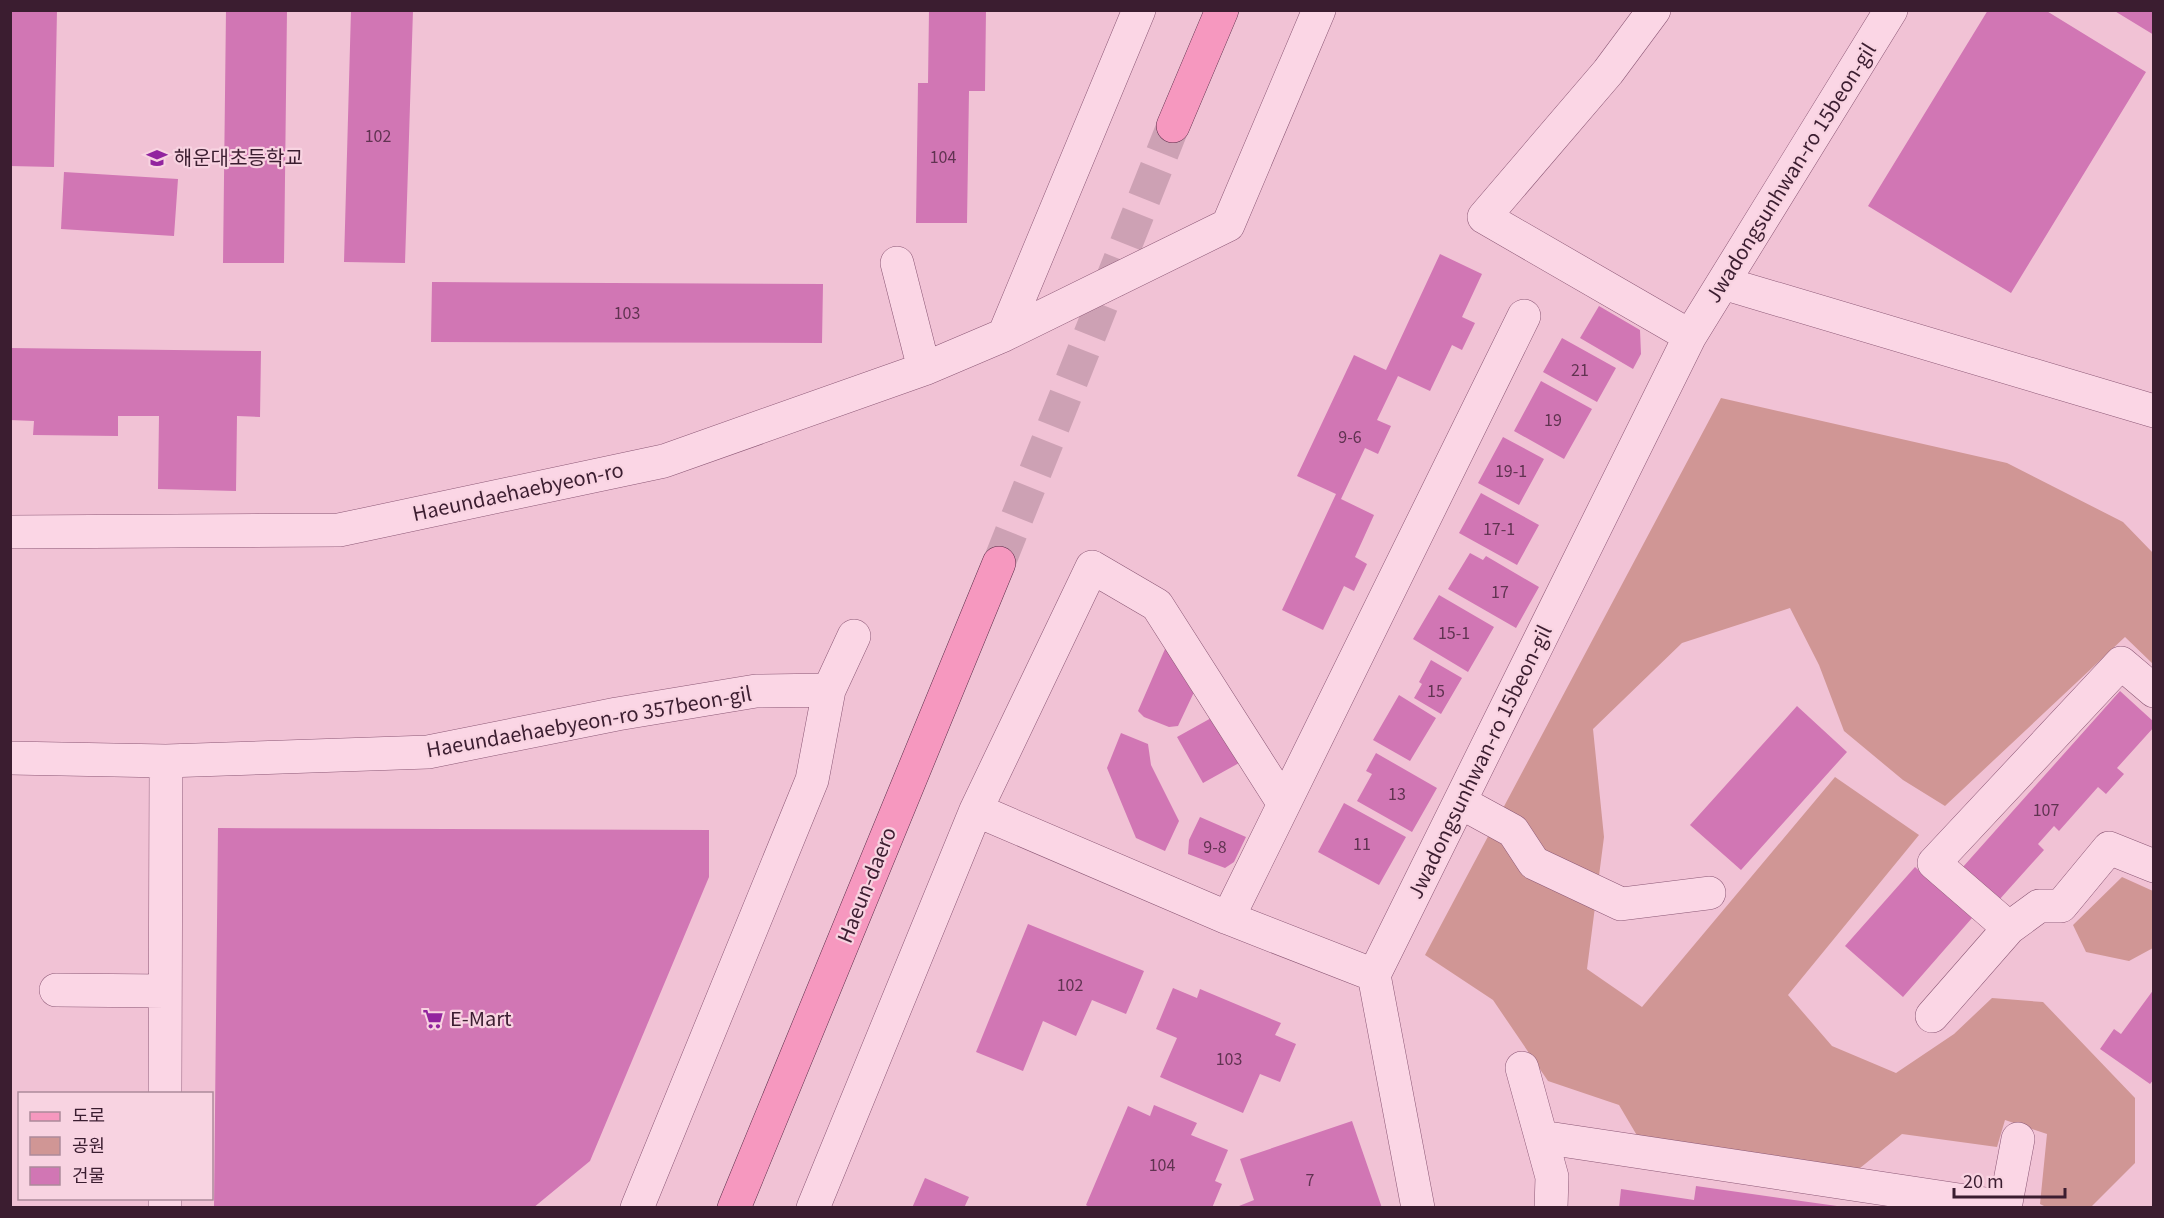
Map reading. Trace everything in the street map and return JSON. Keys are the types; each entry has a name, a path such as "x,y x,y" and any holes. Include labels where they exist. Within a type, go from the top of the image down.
{"main road":[{"path":"1173,126 1222,10"},
{"name":"Haeun-daero","path":"734,1208 999,563"}],"street":[{"path":"1004,335 1138,10"},
{"name":"Haeundaehaebyeon-ro","path":"10,532 339,530 664,461 924,369 1004,335 1228,225 1319,10"},
{"path":"1654,10 1608,72 1484,217 1690,336"},
{"name":"Jwadongsunhwan-ro 15beon-gil","path":"1374,975 1690,336 1891,10"},
{"path":"897,263 924,369"},
{"path":"1724,283 2154,411"},
{"path":"1228,918 1524,316"},
{"path":"813,1208 976,810 1092,567 1157,605 1284,804"},
{"path":"637,1208 812,780 829,690 854,636"},
{"path":"2009,928 1934,862 2121,663 2154,691"},
{"name":"Haeundaehaebyeon-ro 357beon-gil","path":"10,758 166,761 428,752 617,714 756,691 829,690"},
{"path":"165,1092 166,761"},
{"path":"1460,802 1513,831 1534,863 1621,904 1709,893"},
{"path":"976,810 1228,918 1374,975 1419,1207"},
{"path":"1932,1016 2009,928 2039,906 2061,906 2109,848 2154,866"},
{"path":"56,990 165,991"},
{"path":"1522,1068 1552,1177 1551,1208"},
{"path":"1541,1137 2005,1207 2018,1139"}],"green space":[{"path":"1721,398 2007,463 2123,522 2153,553 2153,664 2125,637 1945,806 1903,780 1844,731 1819,665 1790,608 1682,643 1593,729 1604,837 1587,969 1642,1007 1835,777 1919,835 1788,995 1832,1046 1896,1073 1954,1034 1992,998 2043,1002 2135,1098 2135,1163 2091,1207 2046,1207 2040,1204 2047,1134 2005,1120 1997,1147 1902,1134 1844,1181 1642,1144 1619,1105 1548,1081 1493,1000 1425,955"},
{"path":"2122,877 2153,891 2153,948 2129,961 2086,952 2073,925"}],"building":[{"path":"10,10 57,10 54,167 10,166"},
{"path":"226,10 287,10 284,263 223,263"},
{"path":"351,10 413,10 405,263 344,262"},
{"path":"929,10 986,10 985,91 969,91 967,223 916,223 918,83 928,83"},
{"path":"1988,10 2045,10 2146,72 2011,293 1868,206"},
{"path":"2113,10 2154,10 2154,35"},
{"path":"64,172 178,179 174,236 61,229"},
{"path":"1440,254 1482,274 1462,317 1475,323 1462,350 1452,345 1430,391 1398,376 1377,420 1391,426 1378,454 1365,448 1341,499 1374,515 1355,557 1367,564 1354,591 1344,586 1323,630 1282,610 1336,494 1297,476 1354,355 1386,370"},
{"path":"432,282 823,284 822,343 431,342"},
{"path":"1599,306 1640,330 1641,354 1633,369 1580,338"},
{"path":"1562,338 1616,368 1597,402 1543,372"},
{"path":"10,348 261,351 260,417 237,416 236,491 158,489 159,416 118,416 118,436 33,435 34,421 10,420"},
{"path":"1541,381 1592,409 1564,459 1514,431"},
{"path":"1503,437 1544,459 1519,505 1478,483"},
{"path":"1481,493 1539,525 1517,565 1459,533"},
{"path":"1470,553 1483,560 1486,556 1539,587 1516,628 1448,589"},
{"path":"1439,595 1494,627 1468,672 1413,639"},
{"path":"1165,649 1173,652 1195,690 1178,726 1169,727 1144,717 1138,711"},
{"path":"1431,660 1462,678 1441,714 1414,698 1422,684 1419,682"},
{"path":"2120,691 2154,722 2154,727 2117,768 2124,774 2106,794 2098,787 2059,831 2054,826 2038,844 2044,850 1999,900 1962,868"},
{"path":"1399,695 1436,718 1410,761 1373,740"},
{"path":"1797,706 1847,752 1741,870 1690,825"},
{"path":"1213,717 1239,763 1203,783 1177,737"},
{"path":"1121,733 1148,744 1151,765 1179,821 1165,851 1136,838 1107,768"},
{"path":"1376,753 1437,788 1412,832 1357,801 1372,774 1366,771"},
{"path":"1344,803 1406,837 1379,885 1318,852"},
{"path":"1200,817 1246,837 1234,862 1225,868 1188,854 1189,840"},
{"name":"E-Mart","path":"218,828 709,830 709,877 590,1161 533,1208 214,1208"},
{"path":"1915,867 1972,918 1903,997 1845,946"},
{"path":"1028,924 1144,971 1126,1014 1092,1000 1076,1036 1043,1021 1023,1071 976,1052"},
{"path":"1173,988 1197,998 1200,989 1281,1023 1275,1035 1296,1044 1280,1082 1260,1074 1243,1113 1160,1077 1177,1038 1156,1029"},
{"path":"2154,989 2154,1079 2150,1084 2100,1049 2114,1029 2121,1034"},
{"path":"1154,1105 1197,1123 1191,1135 1228,1150 1215,1181 1222,1184 1212,1208 1091,1208 1086,1205 1128,1106 1150,1116"},
{"path":"1352,1121 1382,1208 1240,1208 1239,1206 1254,1200 1240,1159"},
{"path":"925,1178 969,1197 964,1208 912,1208"},
{"path":"1696,1186 1837,1206 1837,1208 1619,1208 1621,1189 1694,1200"}],"tunnel":[{"path":"999,563 1173,126"}],"place":[{"name":"해운대초등학교","path":"157,158"},
{"name":"E-Mart","path":"433,1019"}]}
